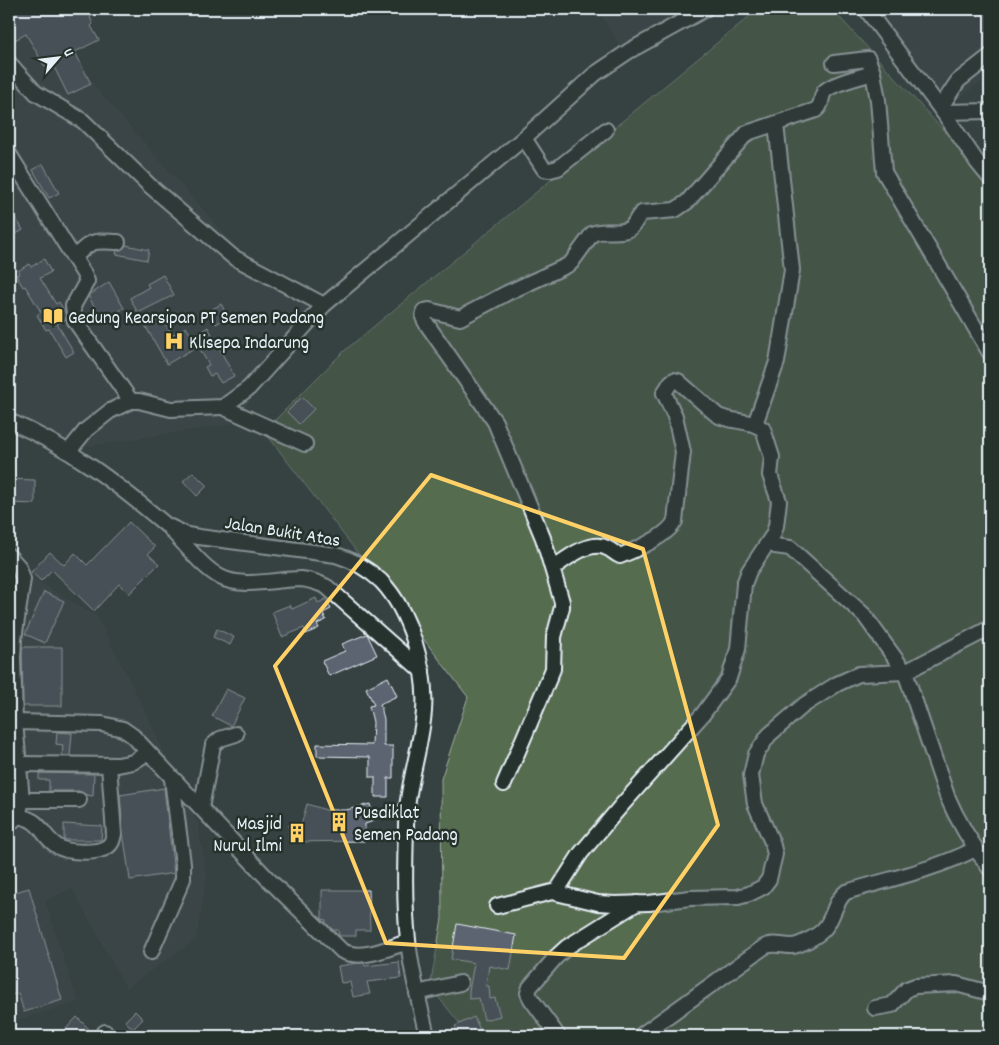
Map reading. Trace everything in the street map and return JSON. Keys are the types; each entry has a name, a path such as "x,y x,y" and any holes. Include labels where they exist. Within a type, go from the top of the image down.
{"street":[{"path":"223,407 249,388 324,305 524,138 609,64 706,9"},
{"path":"866,9 990,178"},
{"path":"941,110 958,81 990,56"},
{"path":"834,63 867,58 874,73 884,172 990,352"},
{"path":"9,63 36,93 83,121 149,185 233,257 324,305"},
{"path":"504,784 553,669 554,637 562,607 553,568 543,538 495,422 426,323 423,317 424,311 429,310 456,318 464,316 507,293 566,266 574,259 588,237 596,232 620,232 635,225 638,216 642,213 678,209 688,202 744,136 818,108 823,94 829,88 874,73"},
{"path":"941,110 990,111"},
{"path":"755,424 777,362 792,270 776,124"},
{"path":"524,138 544,168 550,170 558,168 606,130"},
{"path":"9,154 87,281 74,306 76,321 131,401"},
{"path":"74,258 90,243 118,242"},
{"path":"553,568 578,551 586,548 606,547 620,556 665,533 672,526 684,452 675,416 665,396 666,389 671,382 678,381 722,418 755,424 764,431 772,457 770,475 779,501 775,531 749,571 744,584 738,649 729,678 703,714 581,853 556,892"},
{"path":"69,451 86,430 110,411 131,401 140,401 172,409 223,407 305,444"},
{"name":"Jalan Bukit Atas","path":"9,421 43,436 102,472 166,525 188,535 325,552 342,557 358,564 380,580 395,600 409,628 422,671 424,695 422,726 412,771 406,812 406,912 408,942 427,1036"},
{"path":"166,525 203,564 230,581 302,579 327,587 422,671"},
{"path":"769,542 775,546 790,548 857,608 871,623 906,672 955,815 990,870"},
{"path":"9,556 19,567 23,579 14,639 15,722 22,800 13,820 34,820 51,842 64,850 72,852 106,848 114,834 109,765"},
{"path":"497,906 540,894 556,892 606,904 738,896 749,894 763,887 769,879 775,854 756,804 752,784 753,765 769,735 794,712 837,684 859,674 906,672 990,628"},
{"path":"15,722 102,724 123,729 133,736 172,779 342,952 351,956 361,956 408,942"},
{"path":"201,808 213,745 220,739 236,734"},
{"path":"19,764 126,764 147,753"},
{"path":"150,952 182,879 183,864 172,779"},
{"path":"22,800 79,800"},
{"path":"640,1036 764,946 770,944 795,946 820,932 827,925 840,897 846,892 910,874 957,858 975,849"},
{"path":"558,1036 531,999 528,993 530,987 567,947 638,903"},
{"path":"417,993 460,983"},
{"path":"875,1008 892,1004 907,989 915,986 956,984 990,993"}],"highlighted area":[{"path":"431,475 643,549 718,825 624,958 386,943 275,666"}],"shaded area":[{"path":"9,9 51,9 95,87 242,254 331,303 231,424 80,447 9,418"},
{"path":"598,9 693,9 621,48"},
{"path":"872,9 990,9 990,75 942,111"},
{"path":"9,564 97,617 139,699 197,822 207,876 196,939 126,988 72,888 45,901 78,1002 9,1022"}],"green space":[{"path":"758,9 832,9 990,181 990,1036 470,1036 430,987 442,918 441,779 468,697 264,431 344,351"}],"building":[{"path":"9,9 105,9 90,17 93,24 91,26 99,40 75,52 91,84 68,95 52,63 45,67 26,34 9,43"},
{"path":"43,164 59,193 49,198 33,170"},
{"path":"16,218 23,230 9,238 9,222"},
{"path":"126,245 149,250 147,260 116,254 117,251"},
{"path":"44,259 51,272 40,278 56,304 59,302 65,312 66,319 57,324 74,352 66,357 49,329 46,330 37,315 41,312 16,275 19,274 18,271 29,264 31,267"},
{"path":"163,275 174,295 138,313 130,298 149,287 147,284"},
{"path":"109,282 124,308 115,314 118,318 106,325 88,296"},
{"path":"221,304 228,317 216,324 209,311"},
{"path":"162,318 172,335 186,327 192,337 208,327 234,376 221,383 215,374 210,376 205,367 209,365 198,346 167,364 146,327"},
{"path":"302,397 314,409 299,424 287,412"},
{"path":"193,472 207,486 197,496 183,481"},
{"path":"9,479 35,480 35,504 9,503"},
{"path":"129,522 155,547 148,554 159,564 129,594 119,584 94,611 52,570 41,581 31,572 50,552 64,565 75,553 87,565"},
{"path":"44,592 64,601 45,643 25,634"},
{"path":"316,598 318,603 326,599 331,609 323,613 326,620 317,624 319,628 306,634 304,628 282,637 272,612 290,605 292,609"},
{"path":"217,629 234,637 230,645 213,637"},
{"path":"367,634 377,655 329,676 322,661 345,651 342,644"},
{"path":"22,647 62,647 62,706 23,706"},
{"path":"388,677 397,696 380,704 384,719 384,746 393,746 393,778 388,778 388,797 375,797 375,777 370,777 370,757 317,756 317,744 372,745 373,722 369,706 374,705 366,688"},
{"path":"226,689 245,698 231,726 212,716"},
{"path":"57,732 72,733 70,756 62,756 63,745 56,744"},
{"path":"39,773 94,774 93,796 79,791 49,791 49,780 39,780"},
{"path":"164,788 174,873 130,880 120,795"},
{"name":"Pusdiklat Semen Padang","path":"307,804 326,810 346,810 370,804 374,821 365,824 365,841 289,842 289,825 301,825"},
{"path":"64,824 102,826 101,840 64,840"},
{"path":"29,888 62,1000 24,1012 18,993 9,996 9,894"},
{"path":"322,890 369,890 370,930 356,930 356,936 339,936 338,930 333,930 326,923 326,920 322,919"},
{"path":"457,924 516,935 510,970 489,966 486,986 489,986 490,999 495,998 500,1016 484,1020 479,998 469,999 474,963 451,959"},
{"path":"399,962 401,978 367,982 370,994 353,997 350,982 341,983 338,966 364,963 365,966"},
{"path":"135,1011 143,1019 133,1029 125,1021"},
{"path":"77,1017 93,1033 92,1036 67,1036 63,1032"},
{"path":"474,1017 483,1036 459,1036 455,1026"}],"place":[{"name":"Gedung Kearsipan PT Semen Padang","path":"53,316"},
{"name":"Klisepa Indarung","path":"174,341"},
{"name":"Pusdiklat Semen Padang","path":"339,822"},
{"name":"Masjid Nurul Ilmi","path":"297,833"}]}
